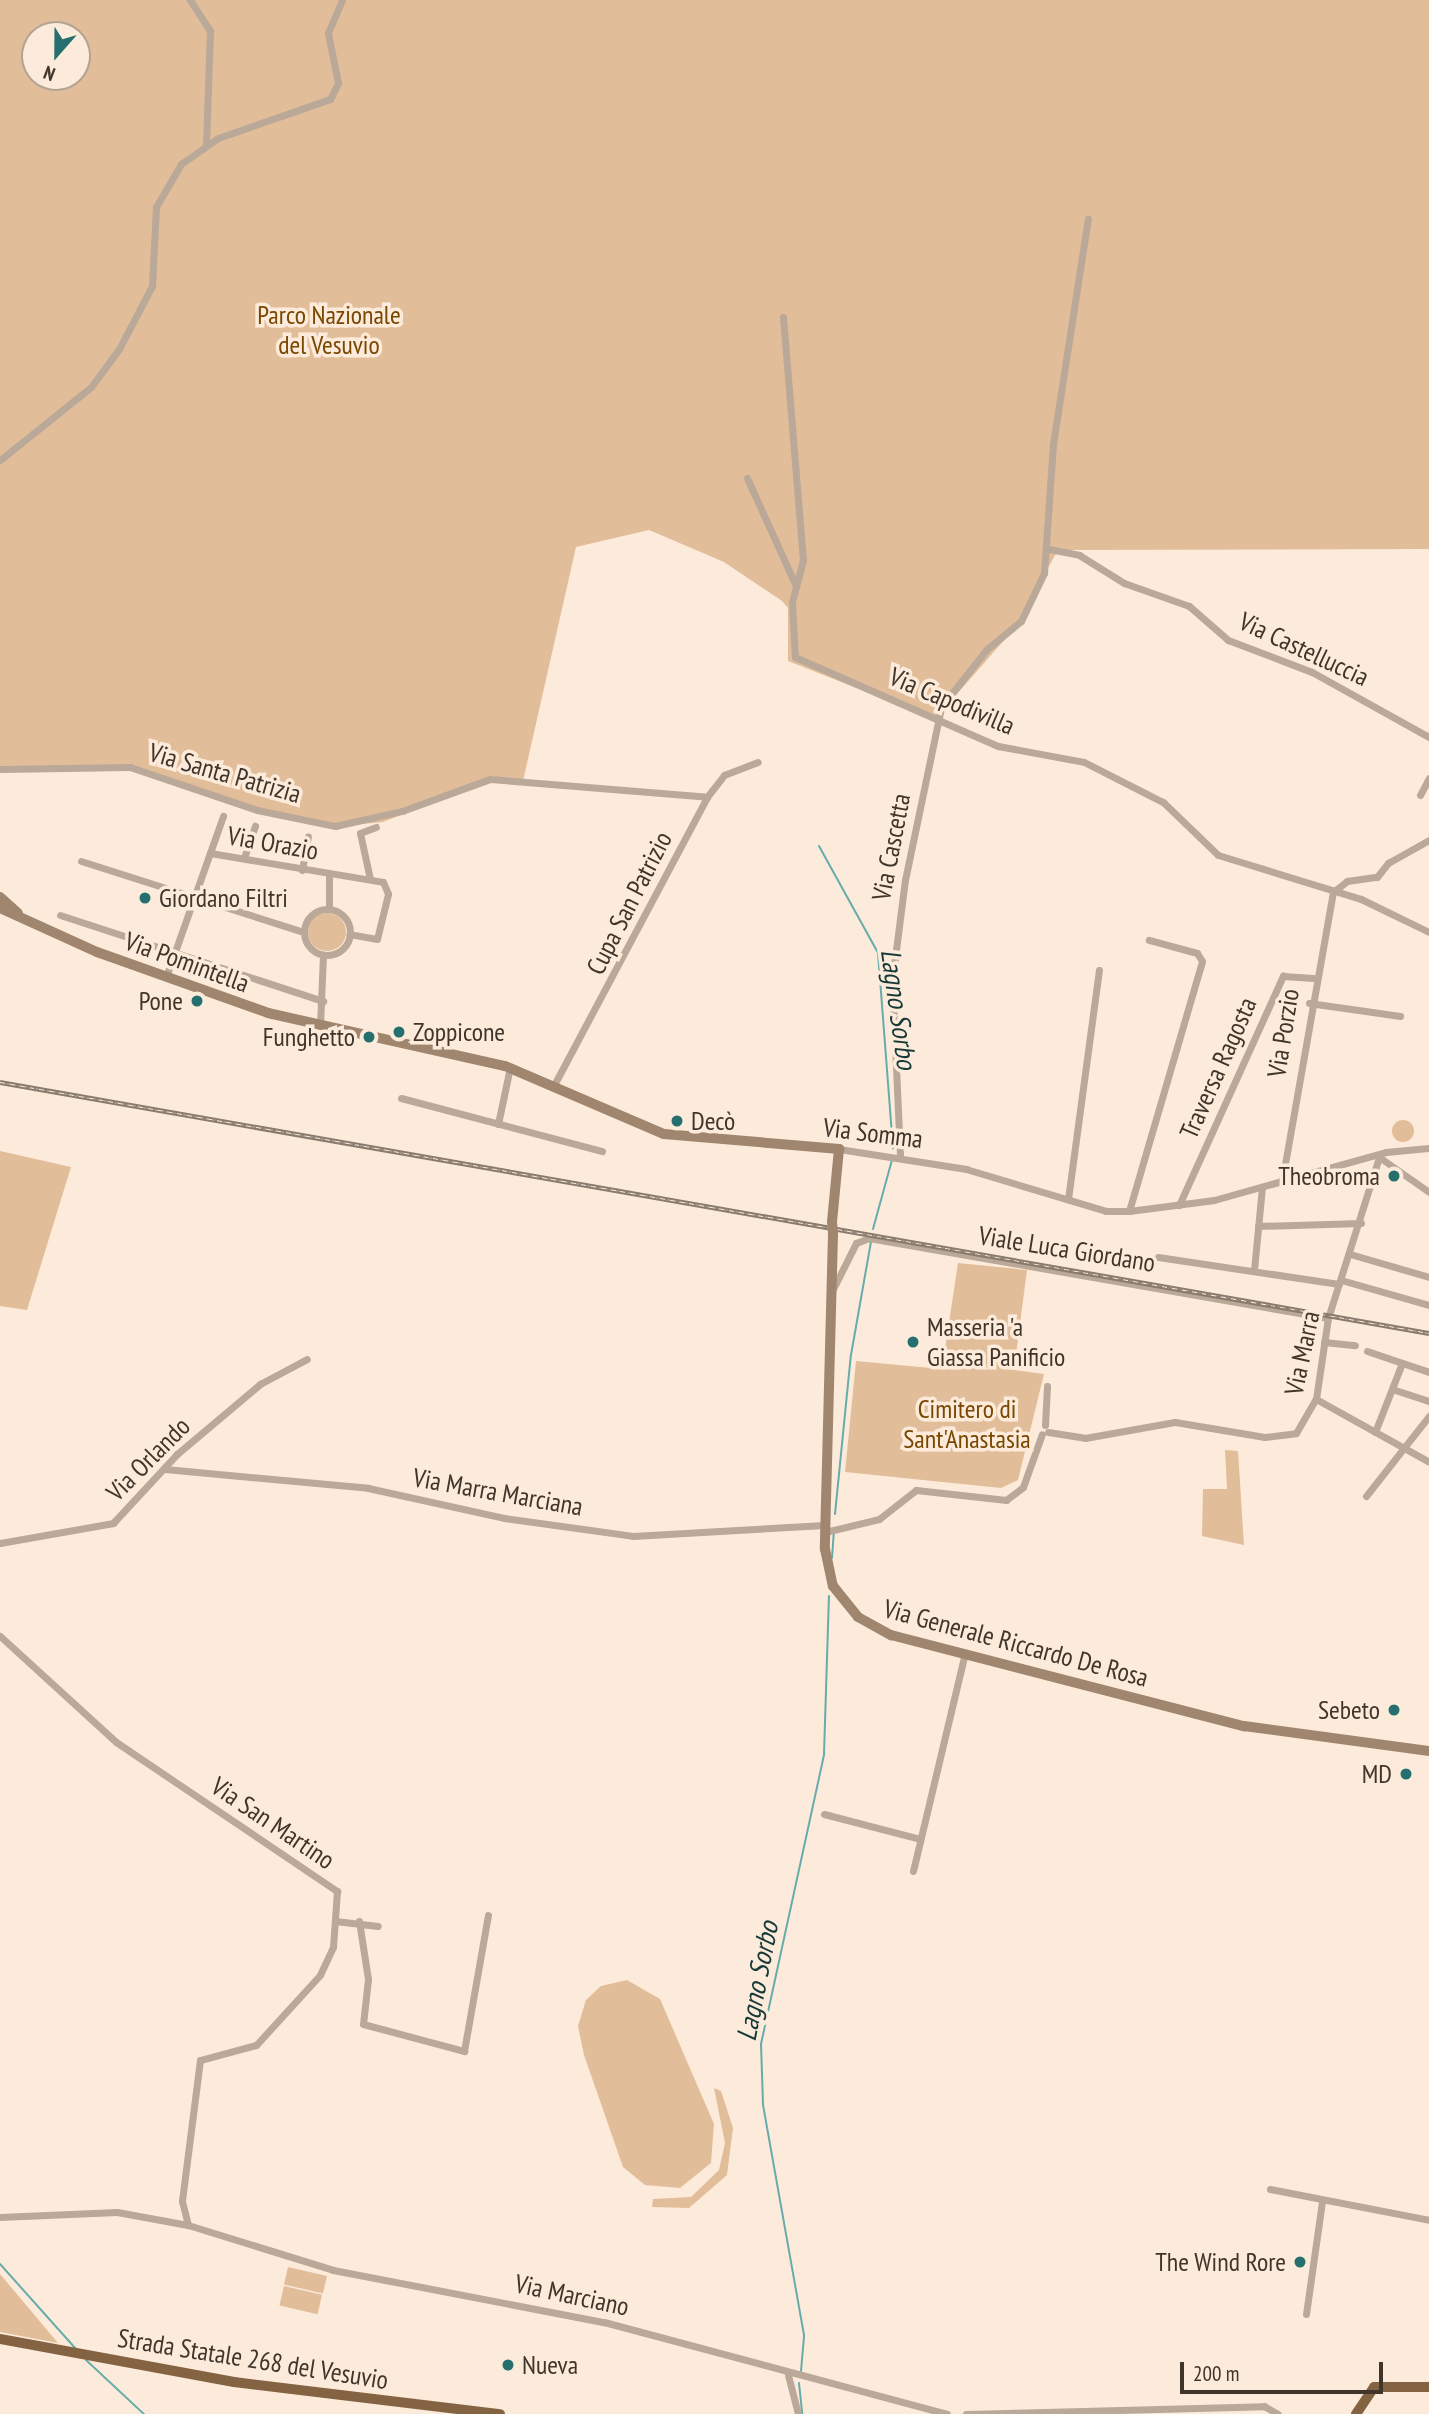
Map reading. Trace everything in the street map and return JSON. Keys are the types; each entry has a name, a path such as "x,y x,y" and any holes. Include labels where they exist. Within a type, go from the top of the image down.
{"highway":[{"name":"Strada Statale 268 del Vesuvio","path":"0,2339 246,2384 500,2414"},
{"path":"1360,2412 1374,2387 1429,2387"}],"main road":[{"path":"0,897 24,918"},
{"name":"Via Pomintella","path":"0,908 166,977 320,1026 368,1032"},
{"name":"Via Somma","path":"368,1032 510,1067 664,1134 839,1149"},
{"name":"Via Generale Riccardo De Rosa","path":"839,1149 832,1222 825,1524 833,1586 858,1617 891,1635 1269,1731 1429,1751"}],"street":[{"path":"190,0 210,31 206,145"},
{"path":"0,460 108,368 152,286 156,207 164,187 206,145 330,99 338,83 328,33 342,0"},
{"name":"Via Cascetta","path":"900,1155 892,981 899,912 939,716 953,687 1021,621 1049,549 1053,444 1088,219"},
{"path":"783,317 801,509 803,560 797,586"},
{"path":"747,478 797,586"},
{"name":"Via Castelluccia","path":"1049,549 1079,555 1124,583 1189,606 1228,640 1312,672 1429,737"},
{"name":"Via Capodivilla","path":"797,586 795,657 939,716 998,746 1084,762 1163,802 1218,855 1386,909 1429,932"},
{"name":"Cupa San Patrizio","path":"554,1085 707,797 724,775 758,762"},
{"name":"Via Santa Patrizia","path":"0,769 130,767 248,807 335,826 502,779 707,797"},
{"path":"1420,796 1429,778"},
{"path":"166,977 223,816"},
{"path":"245,855 255,826"},
{"path":"349,934 377,939 388,894 383,882 370,879 360,833 376,827"},
{"path":"302,870 308,837"},
{"path":"1333,892 1347,881 1377,877 1388,863 1429,840"},
{"name":"Via Orazio","path":"210,853 245,855 302,870 370,879"},
{"path":"81,861 194,893 304,932"},
{"name":"Via Orazio","path":"329,875 329,909"},
{"name":"Via Porzio","path":"1282,1181 1313,978 1333,892"},
{"path":"329,909 342,915 349,934 338,952 323,955 307,944 304,932 309,918 329,909"},
{"path":"60,915 174,951 236,975 323,1001"},
{"path":"1129,1211 1202,961 1196,953 1149,940"},
{"path":"320,1026 323,955"},
{"path":"1068,1199 1099,970"},
{"name":"Traversa Ragosta","path":"1179,1205 1283,976 1313,978"},
{"path":"1309,1003 1401,1016"},
{"path":"498,1124 510,1067"},
{"path":"401,1098 602,1151"},
{"name":"Via Somma","path":"839,1149 900,1155 1068,1199 1129,1211 1179,1205 1262,1188 1379,1157 1429,1148"},
{"path":"1379,1157 1429,1192"},
{"name":"Via Marra","path":"1045,1430 1086,1438 1175,1422 1287,1437 1301,1428 1316,1399 1328,1318 1361,1223 1379,1157"},
{"path":"1254,1270 1262,1188"},
{"path":"1258,1226 1361,1223"},
{"name":"Viale Luca Giordano","path":"831,1294 856,1243 869,1238 1328,1318"},
{"path":"1350,1254 1429,1277"},
{"path":"1158,1257 1340,1282 1429,1305"},
{"path":"1324,1342 1355,1345"},
{"path":"1367,1351 1429,1371"},
{"name":"Via Orlando","path":"0,1543 113,1523 165,1469 260,1384 307,1359"},
{"path":"1375,1432 1402,1363"},
{"path":"825,1524 847,1524 882,1517 916,1490 1006,1500 1023,1487 1045,1430 1047,1386"},
{"path":"1392,1389 1429,1401"},
{"path":"1316,1399 1429,1462"},
{"path":"1366,1496 1429,1416"},
{"name":"Via Marra Marciana","path":"165,1469 368,1488 495,1517 633,1536 825,1524"},
{"path":"825,1524 847,1524"},
{"name":"Via San Martino","path":"0,1636 116,1742 334,1889 335,1920 329,1961 274,2027 244,2052 200,2060 182,2201 188,2225"},
{"path":"912,1871 965,1653"},
{"path":"824,1814 920,1839"},
{"path":"359,1921 367,1961 363,2024 464,2051 488,1915"},
{"path":"335,1920 359,1921 378,1926"},
{"path":"1270,2189 1322,2202 1429,2220"},
{"path":"1306,2314 1322,2202"},
{"name":"Via Marciano","path":"0,2217 117,2212 188,2225 364,2277 604,2322 788,2375 947,2414"},
{"path":"788,2375 799,2414"},
{"path":"967,2414 1264,2406 1278,2414"}],"green space":[{"name":"Parco Nazionale del Vesuvio","path":"0,0 1429,0 1429,549 1058,550 1013,630 935,719 788,661 788,608 782,601 724,562 649,530 576,547 523,781 490,780 383,822 331,827 254,811 115,766 0,770"},
{"path":"327,913 340,919 346,932 340,945 327,951 314,945 308,932 314,919"},
{"path":"1403,1120 1411,1123 1414,1131 1411,1139 1403,1142 1395,1139 1392,1131 1395,1123"},
{"path":"0,1151 71,1167 27,1310 0,1306"},
{"name":"Cimitero di Sant'Anastasia","path":"958,1263 1027,1270 1014,1370 1044,1374 1018,1480 1001,1488 845,1472 856,1361 942,1369"},
{"path":"1225,1450 1238,1451 1244,1545 1202,1536 1203,1489 1227,1489"},
{"path":"627,1980 660,1999 714,2124 711,2163 680,2188 645,2185 623,2167 584,2055 578,2026 586,2000 601,1986"},
{"path":"714,2088 721,2091 733,2128 727,2175 689,2208 652,2207 653,2199 691,2197 719,2170 725,2143"},
{"path":"288,2267 327,2276 323,2294 284,2285"},
{"path":"0,2274 58,2343 0,2332"},
{"path":"284,2286 322,2295 318,2314 280,2305"}],"waterway":[{"name":"Lagno Sorbo","path":"819,846 878,953 893,1148"},
{"name":"Lagno Sorbo","path":"873,1229 892,1160"},
{"name":"Lagno Sorbo","path":"835,1514 851,1355 871,1242"},
{"name":"Lagno Sorbo","path":"832,1558 834,1532"},
{"name":"Lagno Sorbo","path":"801,2371 804,2335 763,2104 761,2044 824,1754 829,1596"},
{"path":"0,2264 75,2348"},
{"path":"86,2360 144,2414"},
{"name":"Lagno Sorbo","path":"799,2383 802,2414"}],"railway":[{"path":"0,1082 1429,1333"}],"place":[{"name":"Giordano Filtri","path":"145,898"},
{"name":"Pone","path":"197,1001"},
{"name":"Zoppicone","path":"399,1032"},
{"name":"Funghetto","path":"369,1037"},
{"name":"Decò","path":"677,1121"},
{"name":"Theobroma","path":"1394,1176"},
{"name":"Masseria 'a Giassa Panificio","path":"913,1342"},
{"name":"Sebeto","path":"1394,1710"},
{"name":"MD","path":"1406,1774"},
{"name":"The Wind Rore","path":"1300,2262"},
{"name":"Nueva","path":"508,2365"}]}
